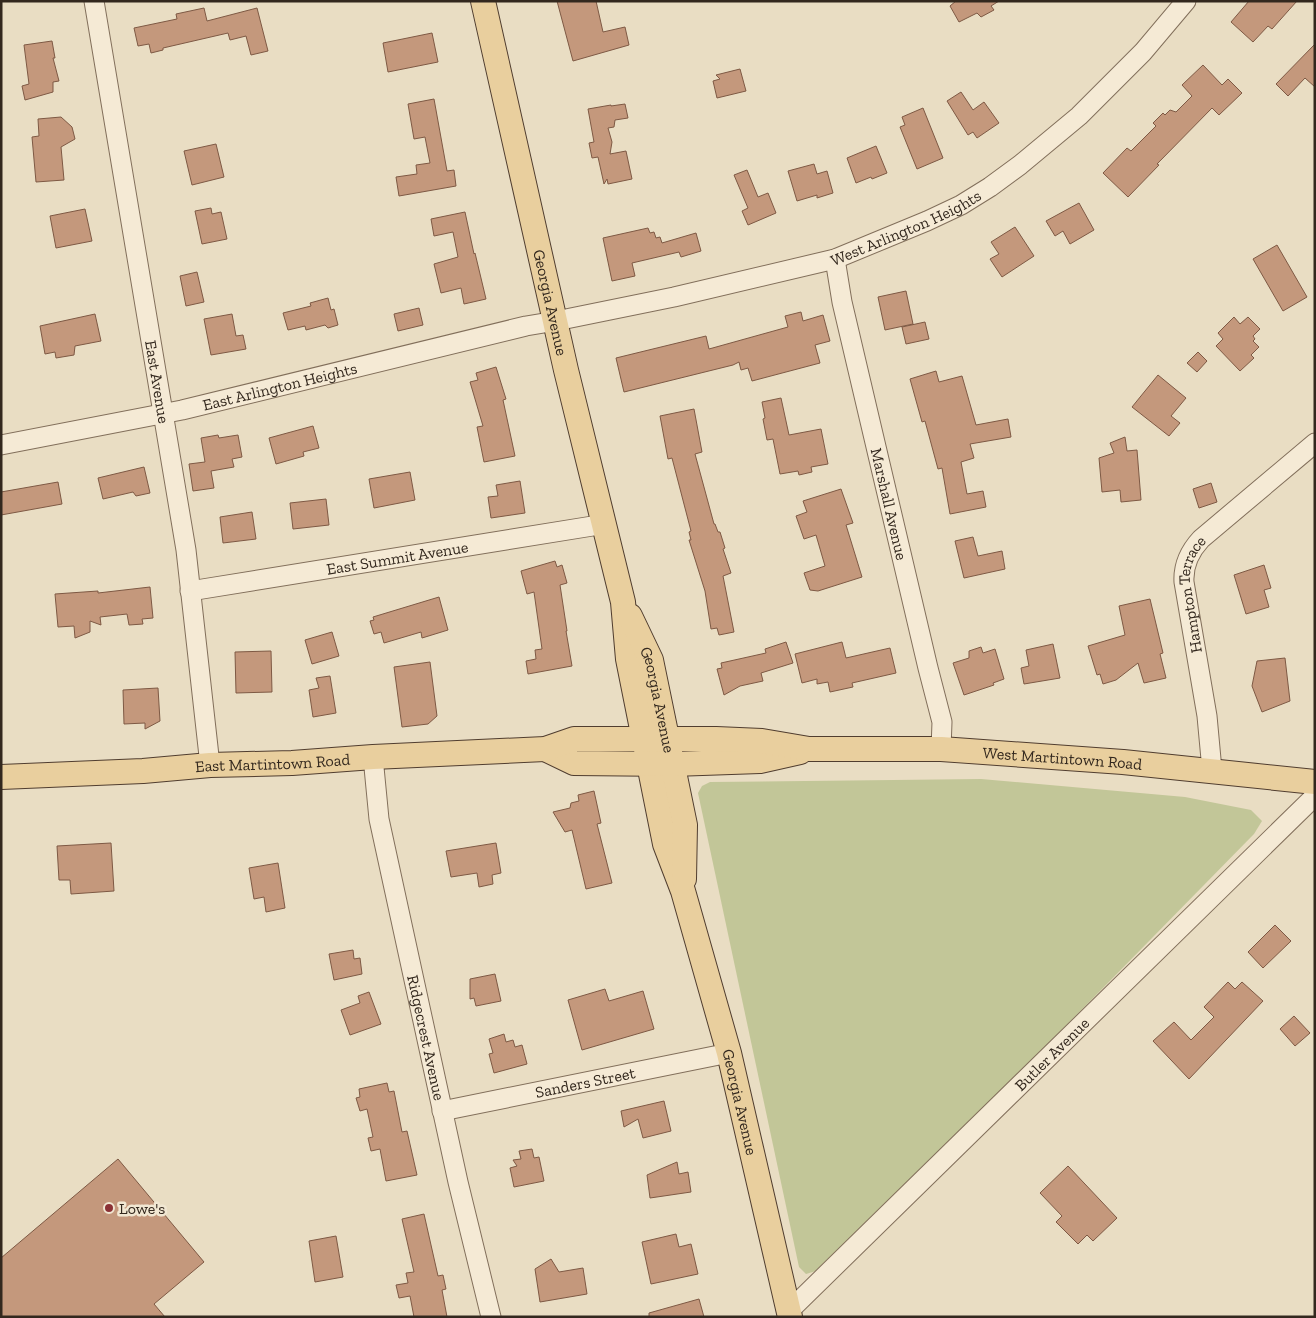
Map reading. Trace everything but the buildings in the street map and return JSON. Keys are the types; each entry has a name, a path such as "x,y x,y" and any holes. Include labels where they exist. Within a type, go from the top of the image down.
{"main road":[{"name":"Georgia Avenue","path":"483,1 566,370 624,602 628,659 656,739 672,764 685,825 683,891"},
{"name":"East Martintown Road","path":"1,777 143,771 210,765 292,763 373,757 545,750 574,739 656,739"},
{"name":"Georgia Avenue","path":"656,739 649,763 665,844 683,891 729,1053 789,1314"},
{"name":"West Martintown Road","path":"656,739 762,741 809,750 941,749 1123,762 1315,782"},
{"name":"East Martintown Road","path":"545,750 574,763 649,763"},
{"name":"West Martintown Road","path":"649,763 760,761 809,750"}],"street":[{"name":"East Avenue","path":"94,1 186,550 210,765"},
{"name":"West Arlington Heights","path":"556,322 674,297 835,259 961,205 1020,165 1079,116 1143,52 1186,1"},
{"name":"Marshall Avenue","path":"835,259 842,302 942,722 941,749"},
{"name":"East Arlington Heights","path":"1,445 162,413 526,326 556,322"},
{"name":"Hampton Terrace","path":"1212,770 1207,716 1184,582 1186,562 1190,553 1201,539 1315,444"},
{"name":"East Summit Avenue","path":"190,591 605,524"},
{"name":"Ridgecrest Avenue","path":"373,757 379,819 442,1111 491,1317"},
{"name":"Butler Avenue","path":"789,1314 1315,796"},
{"name":"Sanders Street","path":"442,1111 729,1053"}],"green space":[{"path":"981,779 1185,797 1251,810 1262,821 1254,834 897,1198 816,1271 806,1274 799,1267 698,793 702,786 710,782"}],"place":[{"name":"Lowe's","path":"109,1208"}]}
